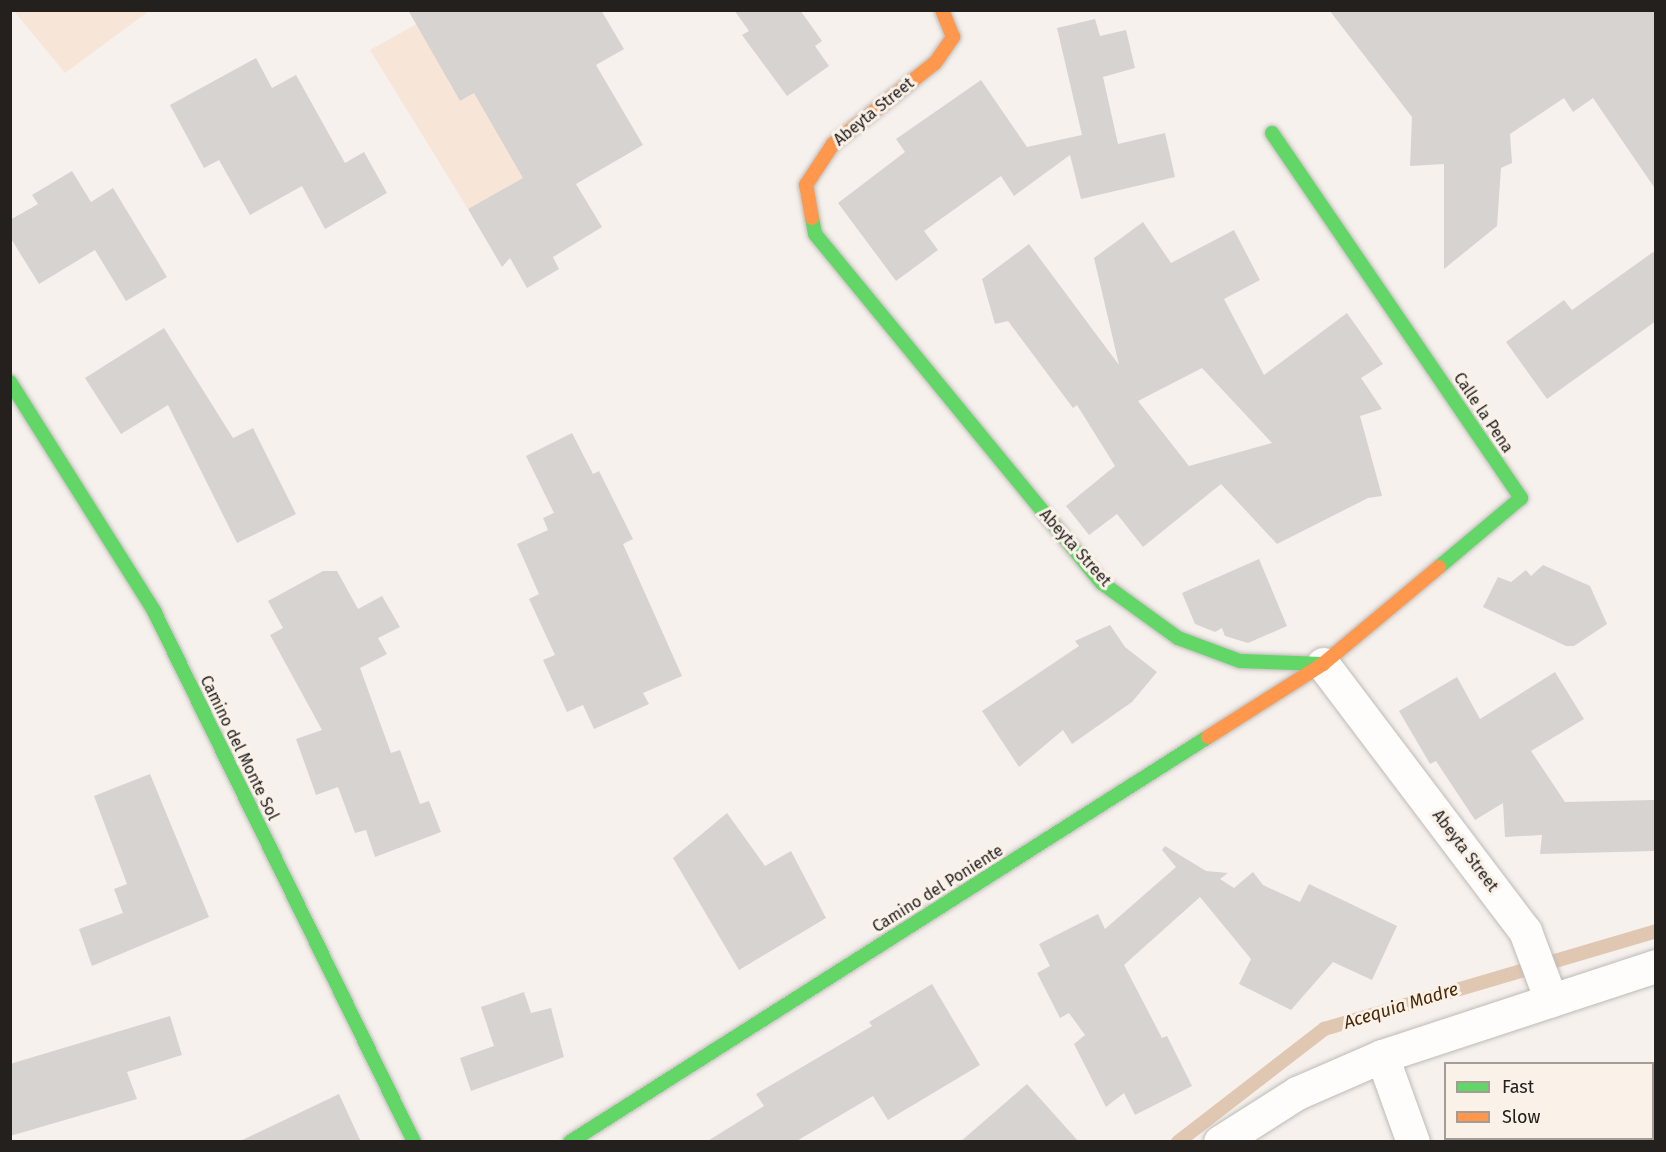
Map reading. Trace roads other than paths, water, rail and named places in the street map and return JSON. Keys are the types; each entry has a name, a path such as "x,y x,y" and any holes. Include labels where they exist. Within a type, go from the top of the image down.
{"street":[{"name":"Abeyta Street","path":"942,10 953,37 935,63 833,144 806,185 815,234 1102,583 1178,638 1240,661 1323,664 1526,931 1551,1000"},
{"name":"Calle la Pena","path":"1272,134 1521,498 1323,664"},
{"name":"Camino del Monte Sol","path":"10,382 154,611 414,1142"},
{"name":"Camino del Poniente","path":"570,1142 1323,664"},
{"path":"1220,1142 1297,1093 1382,1056 1656,966"},
{"path":"1382,1056 1413,1142"}],"waterway":[{"name":"Acequia Madre","path":"1178,1142 1324,1029 1656,931"}]}
